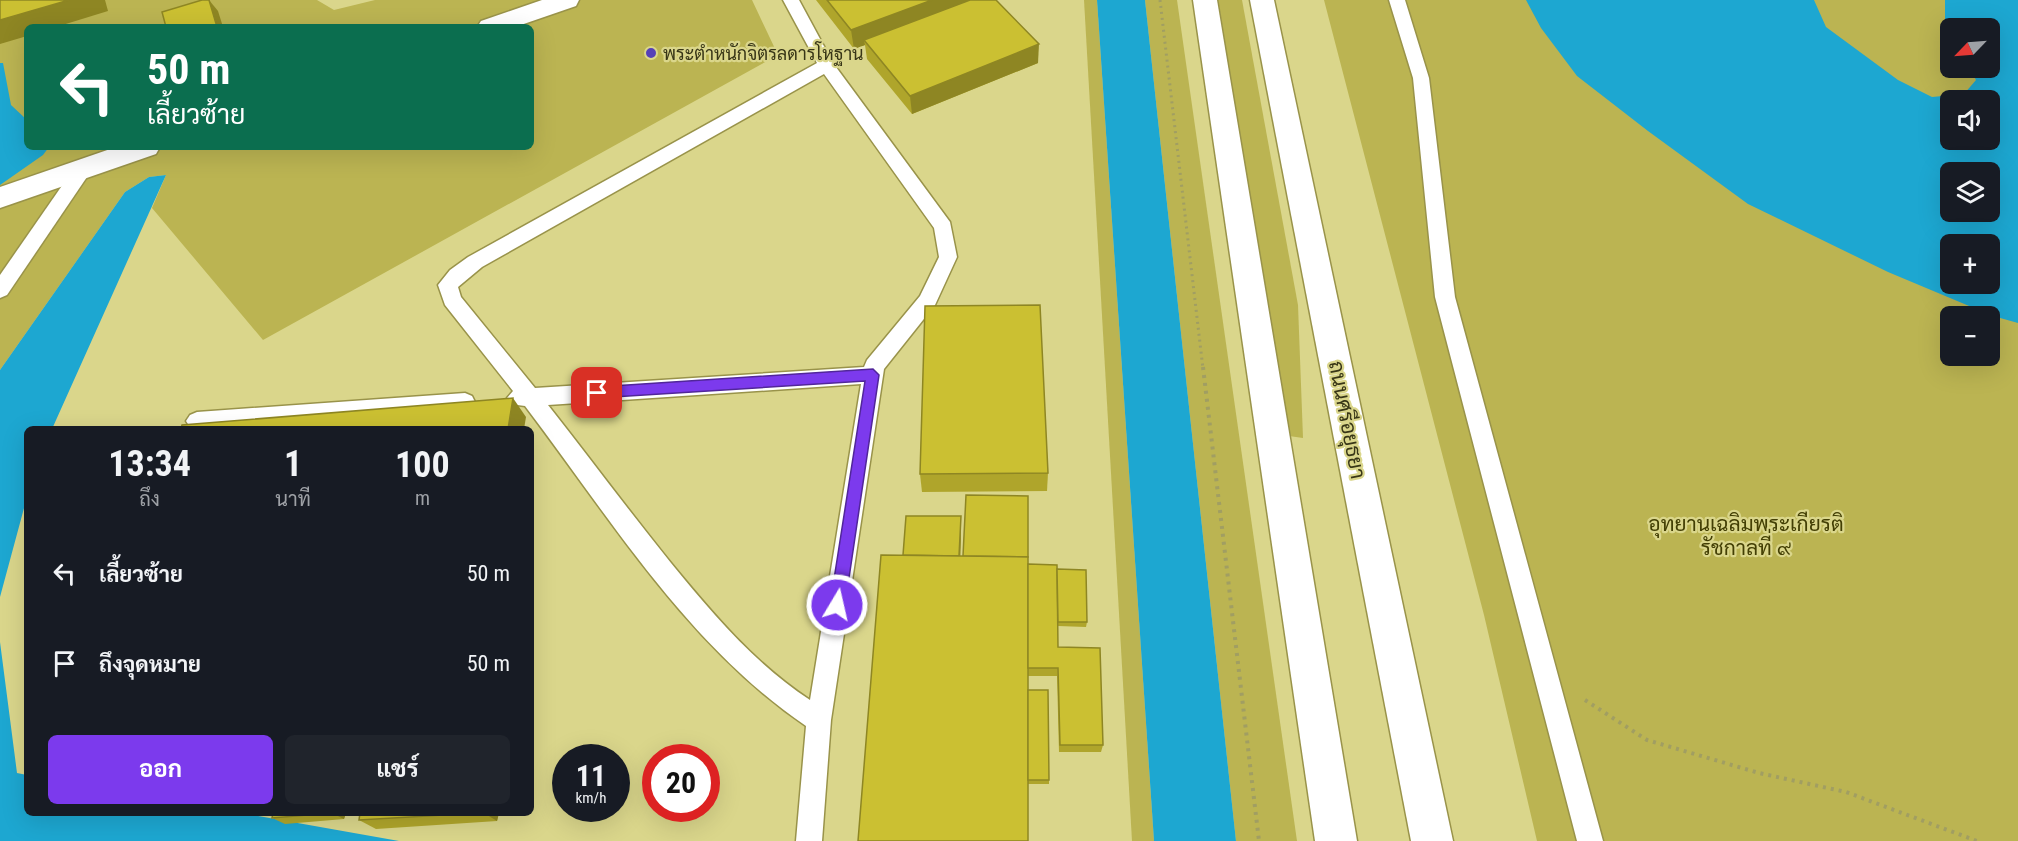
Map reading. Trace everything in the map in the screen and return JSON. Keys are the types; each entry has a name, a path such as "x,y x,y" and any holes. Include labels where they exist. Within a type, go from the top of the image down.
{"main road":[{"path":"499,24 567,0"},
{"path":"1205,0 1336,841"},
{"name":"ถนนศรีอยุธยา","path":"1263,0 1432,841"},
{"path":"0,198 137,150"}],"lane":[{"path":"791,0 826,65 943,227 948,256 928,300 874,366 819,720 809,841"},
{"path":"1396,0 1421,78 1445,297 1590,841"},
{"path":"819,720 790,703 735,654 673,583 452,300 448,285 475,262 826,65"},
{"path":"0,290 83,169"},
{"path":"197,421 873,375"}],"path":[{"path":"1160,0 1259,841"},
{"path":"1545,675 1647,740 1759,773 1846,792 1977,841"}],"green space":[{"path":"0,0 317,0 334,10 375,0 752,0 778,55 263,340 152,208 166,175 149,177 125,192 0,370"},
{"path":"1084,0 1097,0 1154,841 1132,841"},
{"path":"1145,0 1177,0 1297,841 1236,841"},
{"path":"1218,0 1242,0 1298,305 1303,438 1289,436"},
{"name":"อุทยานเฉลิมพระเกียรติ รัชกาลที่ ๙","path":"1324,0 2018,0 2018,841 1537,841 1484,615"}],"water":[{"path":"1097,0 1145,0 1236,841 1154,841"},
{"path":"1526,0 1814,0 1826,27 1898,80 1932,97 1940,96 1940,150 2000,150 2000,90 1967,90 1976,80 1975,78 2000,78 2000,18 1945,18 1945,0 2018,0 2018,323 2000,318 2000,306 1969,306 1940,294 2000,294 2000,234 1940,234 1940,294 1888,272 1748,204 1577,76 1541,28"},
{"path":"0,63 3,63 11,105 24,117 24,150 47,150 0,185"},
{"path":"166,175 53,426 24,426 24,508 0,597 0,370 125,192 149,177"},
{"path":"0,642 17,773 24,774 24,816 258,816 399,841 0,841"}],"building":[{"path":"0,0 69,0 0,20"},
{"path":"209,0 216,24 165,24 162,12"},
{"path":"827,0 932,0 851,30"},
{"path":"970,0 996,0 1039,44 910,96 864,40"},
{"path":"1040,305 1048,473 920,474 925,306"},
{"path":"513,398 508,426 182,425"},
{"path":"966,495 1028,496 1028,557 963,556"},
{"path":"906,516 961,516 959,556 903,555"},
{"path":"881,555 1028,557 1028,841 858,841"},
{"path":"1028,564 1057,565 1058,647 1100,648 1103,745 1060,745 1058,668 1028,668"},
{"path":"1057,569 1086,570 1087,622 1058,622"},
{"path":"1028,690 1048,690 1049,780 1028,780"},
{"path":"272,816 296,816 272,818"},
{"path":"360,816 427,816 359,820"}],"place":[{"name":"พระตำหนักจิตรลดารโหฐาน","path":"651,53"}],"route":[{"path":"597,393 873,375 837,605"}]}
